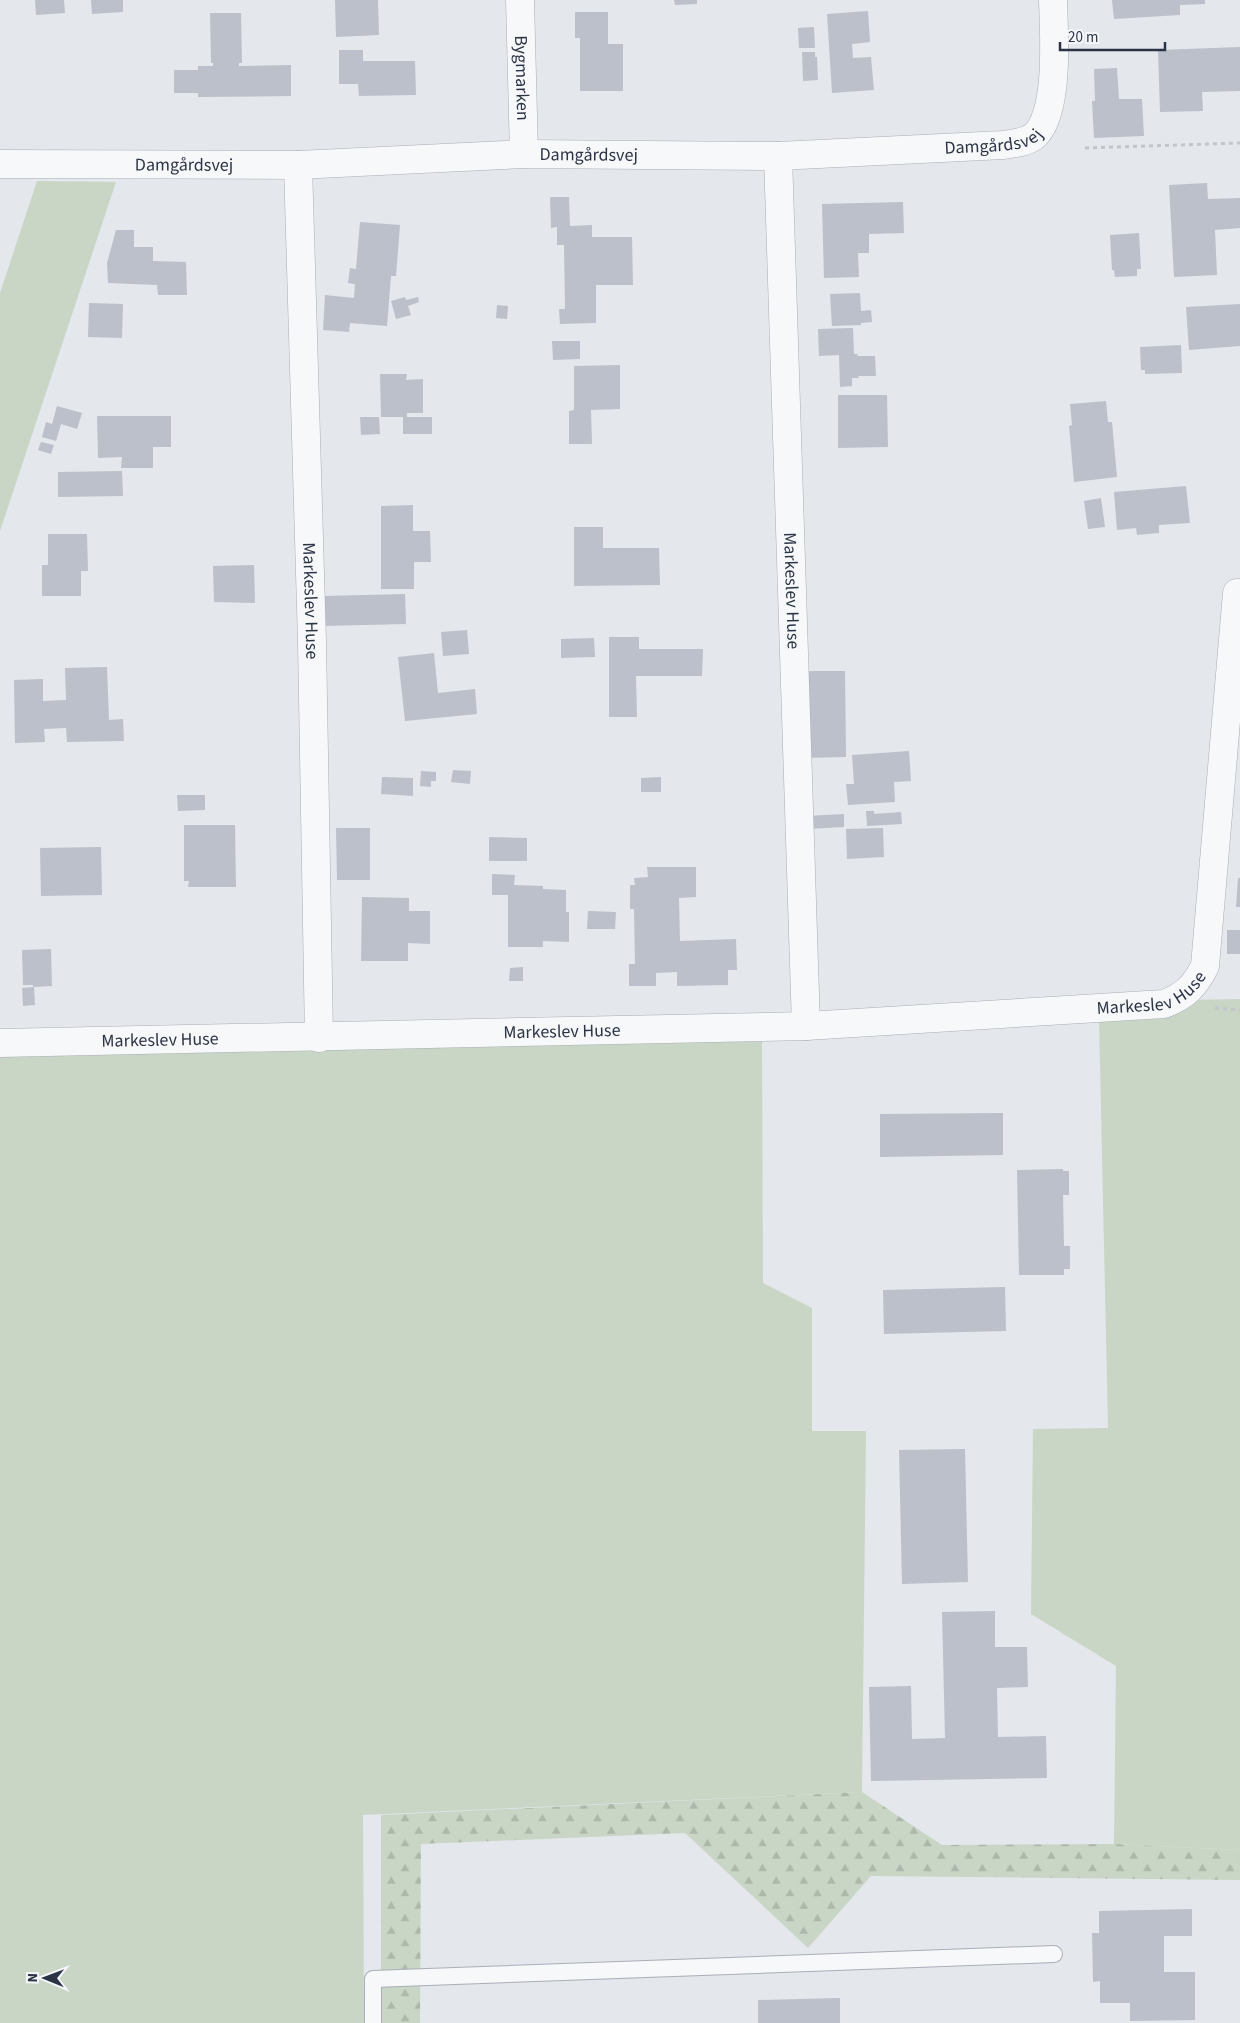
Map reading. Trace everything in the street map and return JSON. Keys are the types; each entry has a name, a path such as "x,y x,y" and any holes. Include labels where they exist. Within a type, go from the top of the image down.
{"street":[{"name":"Bygmarken","path":"520,0 524,154"},
{"name":"Damgårdsvej","path":"0,164 298,165 524,154 778,156 1003,145 1030,139 1038,133 1044,120 1053,78 1053,0"},
{"name":"Markeslev Huse","path":"778,156 806,1026"},
{"name":"Markeslev Huse","path":"298,165 312,642 319,1038"},
{"name":"Markeslev Huse","path":"0,1043 319,1038 806,1026 1164,1004 1179,998 1190,990 1199,979 1205,966 1237,593"}],"lane":[{"path":"373,2023 373,1979 1054,1954"}],"path":[{"path":"1085,148 1240,143"}],"green space":[{"path":"37,181 116,182 0,531 0,293"},
{"path":"1240,999 1240,1850 1114,1844 1116,1666 1031,1614 1033,1429 1108,1428 1099,1018 1188,1000"},
{"path":"762,1041 763,1283 812,1308 812,1431 866,1431 862,1792 363,1815 364,2023 0,2023 0,1053"},
{"path":"862,1792 942,1845 1114,1844 1240,1850 1240,1880 871,1876 808,1948 685,1833 421,1844 420,2023 381,2023 381,1815"}],"building":[{"path":"35,0 64,0 65,13 36,15"},
{"path":"91,0 123,0 123,12 92,14"},
{"path":"335,0 378,0 379,35 336,37"},
{"path":"674,0 697,0 697,4 675,5"},
{"path":"1112,0 1205,0 1205,4 1180,5 1180,15 1114,19"},
{"path":"868,11 870,42 852,44 853,58 871,57 874,90 832,93 827,14"},
{"path":"575,12 608,12 608,44 623,44 623,91 580,91 580,38 575,38"},
{"path":"210,13 241,13 242,63 239,63 239,66 291,65 291,96 198,97 198,93 174,93 174,70 198,70 198,66 213,66 213,63 211,63"},
{"path":"814,27 815,48 799,48 798,28"},
{"path":"1240,47 1240,91 1202,92 1203,111 1160,112 1158,50"},
{"path":"339,50 363,50 363,61 415,61 416,95 359,96 358,84 339,84"},
{"path":"802,52 815,52 818,80 803,81"},
{"path":"1117,68 1119,99 1142,99 1144,136 1094,138 1092,101 1095,101 1094,69"},
{"path":"1207,183 1208,199 1240,198 1240,228 1215,230 1217,275 1174,277 1169,185"},
{"path":"550,197 569,197 570,226 592,225 592,237 632,237 633,285 596,285 596,323 560,324 559,309 565,309 564,245 557,245 557,227 551,228"},
{"path":"903,202 904,233 869,234 869,253 858,253 859,277 824,278 822,204"},
{"path":"360,222 400,225 396,276 391,276 387,326 350,323 349,332 323,330 325,295 354,298 355,284 348,283 350,268 356,269"},
{"path":"116,230 134,230 134,247 153,247 153,261 186,262 187,295 158,295 157,285 108,283 107,263"},
{"path":"1139,233 1141,269 1137,269 1137,276 1115,277 1114,270 1112,270 1110,235"},
{"path":"860,293 861,311 871,310 872,322 861,323 861,325 832,326 830,294"},
{"path":"405,297 406,300 418,297 419,302 408,306 411,315 396,319 391,301"},
{"path":"89,303 123,304 122,338 88,337"},
{"path":"1240,304 1240,346 1189,350 1186,307"},
{"path":"497,305 508,306 507,319 496,318"},
{"path":"853,328 854,354 858,356 875,356 876,376 858,376 859,378 852,378 852,386 840,387 839,355 819,356 818,329"},
{"path":"552,341 580,341 580,359 553,360"},
{"path":"1181,345 1182,373 1145,374 1145,370 1141,370 1140,347"},
{"path":"620,365 620,409 591,410 592,444 569,444 569,411 574,410 574,366"},
{"path":"380,374 407,374 406,380 423,379 423,413 407,413 407,417 432,417 432,434 403,434 403,417 381,417"},
{"path":"838,395 887,395 888,447 838,448"},
{"path":"1106,401 1108,422 1112,422 1117,477 1074,482 1069,426 1072,425 1070,404"},
{"path":"57,406 82,413 77,429 61,424 56,441 42,437 46,422 52,424"},
{"path":"97,416 171,416 171,447 153,447 153,468 121,468 122,457 98,458"},
{"path":"360,417 379,417 380,434 361,435"},
{"path":"41,442 54,445 51,454 38,450"},
{"path":"122,471 123,496 58,497 58,472"},
{"path":"1186,486 1190,523 1159,525 1159,533 1137,535 1136,528 1117,530 1114,492"},
{"path":"1101,498 1105,527 1088,529 1084,501"},
{"path":"413,505 413,531 430,531 431,562 414,562 414,589 381,589 381,506"},
{"path":"574,527 603,527 603,548 659,548 660,585 574,586"},
{"path":"48,534 87,534 88,571 81,571 81,596 42,596 42,565 48,565"},
{"path":"254,565 255,603 214,602 213,566"},
{"path":"405,594 406,624 324,626 324,596"},
{"path":"467,630 469,654 443,656 441,632"},
{"path":"609,637 639,637 639,649 703,649 702,676 636,676 637,717 609,717"},
{"path":"594,638 595,657 561,658 561,639"},
{"path":"434,653 438,693 475,689 477,714 405,721 398,657"},
{"path":"107,667 109,720 123,719 124,741 67,742 66,728 44,729 45,742 15,743 14,680 43,679 43,701 66,700 65,668"},
{"path":"803,671 845,671 846,757 804,758"},
{"path":"909,751 911,781 894,782 895,802 848,805 846,784 854,784 852,755"},
{"path":"453,770 471,771 470,784 451,782"},
{"path":"421,771 436,772 436,781 431,781 431,787 420,786"},
{"path":"382,777 413,778 413,796 381,794"},
{"path":"661,777 661,792 641,792 641,778"},
{"path":"177,795 205,795 205,810 178,811"},
{"path":"866,811 874,811 874,814 901,812 902,824 867,826"},
{"path":"844,814 844,827 807,829 806,816"},
{"path":"184,825 235,825 236,887 188,887 189,881 184,881"},
{"path":"336,828 370,828 370,880 337,880"},
{"path":"883,828 884,857 847,859 846,829"},
{"path":"489,837 527,838 527,861 489,861"},
{"path":"101,847 102,895 41,896 40,848"},
{"path":"647,867 696,867 696,897 679,898 680,941 736,939 737,970 728,970 728,985 677,986 677,972 656,973 656,986 629,986 629,964 635,964 634,909 630,909 630,885 635,885 634,878 648,877"},
{"path":"492,874 515,875 514,885 543,886 543,889 566,890 566,912 569,912 569,942 543,941 543,947 508,947 508,895 492,895"},
{"path":"1238,878 1240,878 1240,907 1236,907"},
{"path":"362,897 409,898 409,911 430,911 430,944 408,943 408,961 361,961"},
{"path":"588,911 616,912 615,929 587,929"},
{"path":"1227,930 1240,930 1240,954 1227,954"},
{"path":"51,949 52,986 33,987 33,985 23,985 22,950"},
{"path":"523,967 523,981 509,981 510,968"},
{"path":"34,987 35,1005 23,1006 22,988"},
{"path":"1003,1113 1003,1155 880,1157 880,1114"},
{"path":"1063,1169 1063,1171 1069,1171 1069,1195 1063,1195 1064,1246 1070,1246 1070,1269 1064,1269 1064,1275 1019,1275 1017,1170"},
{"path":"1005,1287 1006,1331 884,1334 883,1290"},
{"path":"965,1449 968,1582 902,1584 899,1450"},
{"path":"995,1611 995,1647 1027,1647 1028,1687 997,1688 998,1737 1046,1736 1047,1778 871,1781 869,1687 911,1686 912,1739 945,1738 942,1612"},
{"path":"1192,1909 1192,1936 1164,1936 1164,1972 1195,1972 1195,2020 1130,2021 1130,2003 1100,2003 1100,1981 1093,1982 1092,1933 1099,1933 1099,1911"},
{"path":"840,1998 840,2023 758,2023 758,2000"}]}
